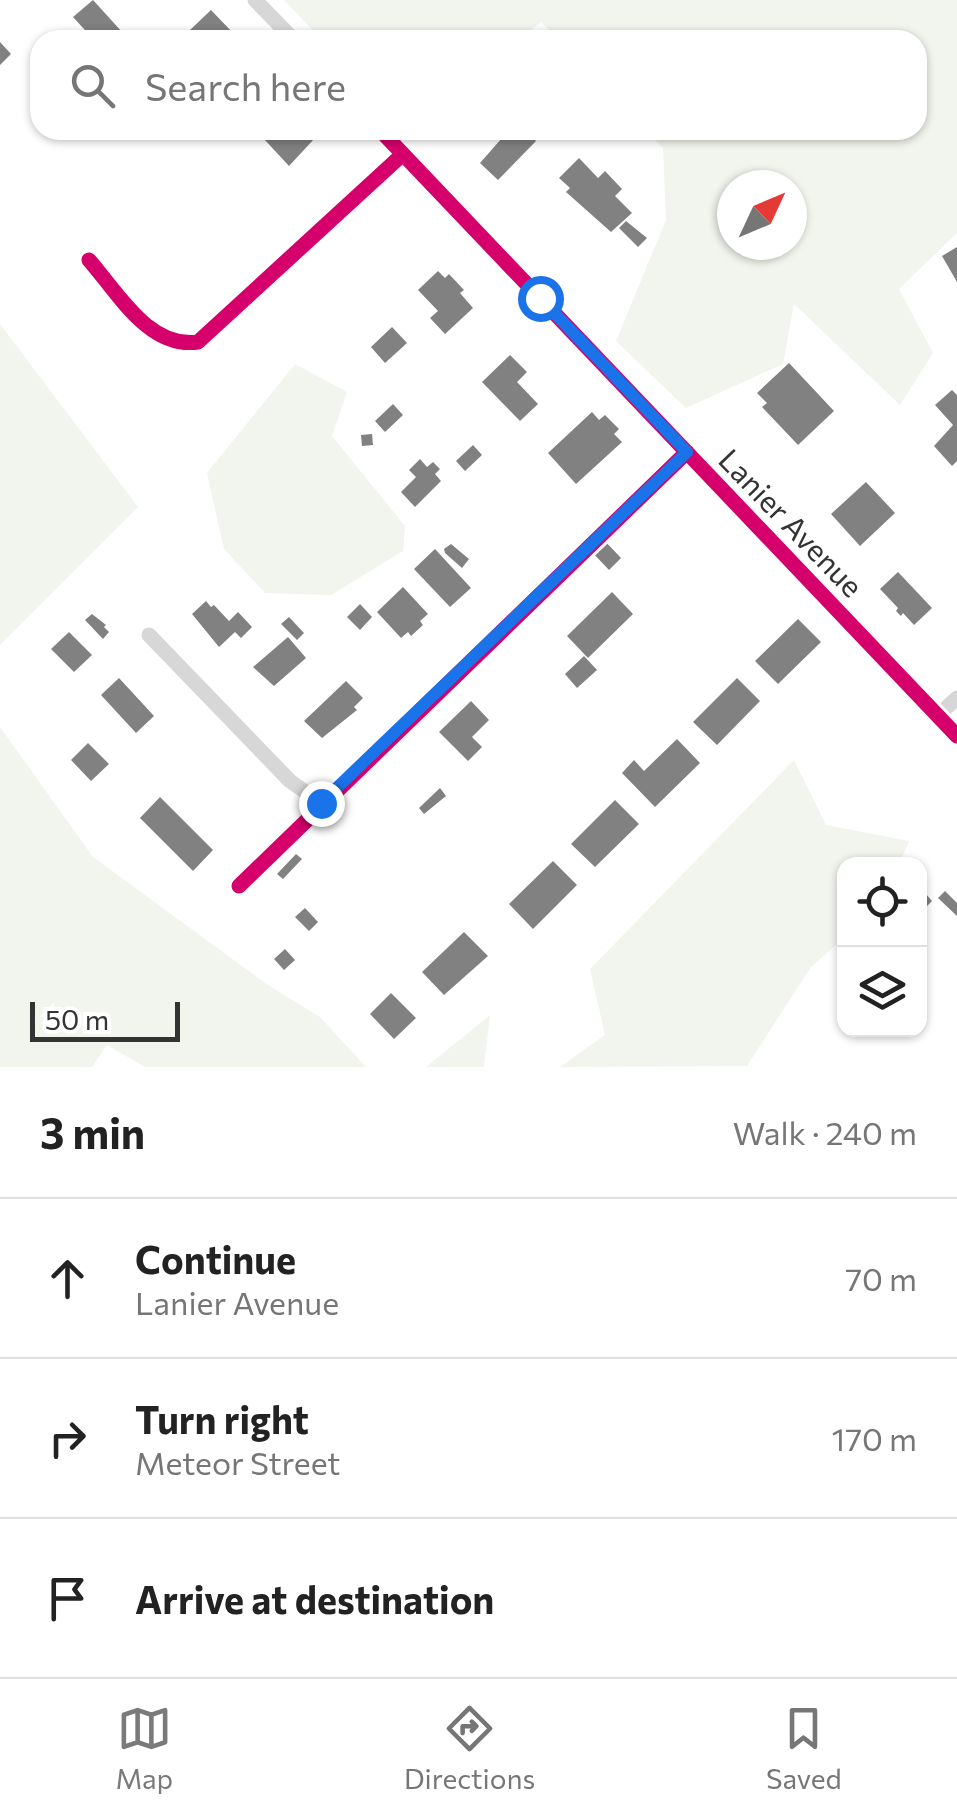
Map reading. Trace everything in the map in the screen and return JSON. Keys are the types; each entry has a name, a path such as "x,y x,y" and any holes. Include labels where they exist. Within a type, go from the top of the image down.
{"street":[{"path":"256,0 284,30"},
{"name":"Lanier Avenue","path":"390,140 957,736"},
{"path":"89,260 152,332 171,343 198,342 403,154"},
{"path":"239,886 687,452"},
{"path":"149,635 290,781 321,803"},
{"path":"938,715 957,698"}],"shaded area":[{"path":"284,0 957,0 957,233 899,289 933,353 900,405 794,304 783,364 686,408 616,341 666,220 663,148 655,140 927,140 927,30 549,30 541,22 531,30 312,30"},
{"path":"0,324 138,507 0,645"},
{"path":"295,364 347,392 332,436 405,526 403,551 331,595 265,593 224,549 207,473"},
{"path":"0,727 93,857 268,985 320,1017 366,1067 145,1067 107,1045 92,1067 0,1067"},
{"path":"794,760 826,825 909,841 902,857 837,857 837,944 811,967 747,1066 560,1067 605,1035 590,969"},
{"path":"490,1015 484,1067 426,1067"}],"building":[{"path":"93,0 120,30 85,30 73,17"},
{"path":"211,10 230,30 190,30"},
{"path":"0,42 11,54 0,65"},
{"path":"265,140 313,140 289,166"},
{"path":"500,140 536,141 498,180 480,163"},
{"path":"579,158 598,178 605,171 622,189 615,196 632,213 611,232 566,192 570,188 559,178"},
{"path":"626,221 647,238 638,247 619,228"},
{"path":"957,247 957,282 942,256"},
{"path":"438,271 445,278 449,274 464,290 460,293 473,308 445,334 430,318 438,311 418,290"},
{"path":"392,327 407,343 385,363 371,347"},
{"path":"510,355 527,372 517,382 538,404 520,421 482,382"},
{"path":"789,363 834,411 798,445 762,407 767,403 757,393"},
{"path":"952,390 957,395 957,461 952,466 934,446 953,425 935,405"},
{"path":"393,404 403,415 385,432 375,421"},
{"path":"592,412 599,420 605,415 619,429 614,434 622,442 576,484 548,453"},
{"path":"372,434 373,445 362,446 361,435"},
{"path":"473,445 482,455 465,471 456,461"},
{"path":"420,459 427,467 433,462 440,469 435,474 441,481 415,507 401,492 416,477 409,470"},
{"path":"866,482 895,513 860,546 831,514"},
{"path":"602,538 621,558 609,570 590,550"},
{"path":"451,544 469,559 462,568 445,553 444,549"},
{"path":"435,549 471,588 450,607 414,569"},
{"path":"898,572 932,608 914,625 896,611 898,608 880,589"},
{"path":"403,587 428,614 411,636 408,632 401,638 377,612"},
{"path":"612,592 633,614 588,658 567,636"},
{"path":"206,601 229,621 238,612 252,627 241,638 235,632 219,647 192,614"},
{"path":"360,604 372,617 360,630 347,617"},
{"path":"92,614 106,625 109,632 103,639 85,620"},
{"path":"289,617 304,633 297,640 281,624"},
{"path":"798,619 821,642 778,684 755,661"},
{"path":"69,632 92,655 74,672 51,649"},
{"path":"288,637 306,658 274,686 253,667"},
{"path":"584,656 597,670 577,688 565,674"},
{"path":"119,678 154,716 136,733 101,695"},
{"path":"737,678 760,701 717,745 693,722"},
{"path":"346,681 363,698 354,707 357,710 322,738 304,721"},
{"path":"471,701 489,720 472,737 482,747 468,761 439,732"},
{"path":"677,739 700,763 655,807 622,773 634,760 644,771"},
{"path":"88,743 109,764 91,781 71,760"},
{"path":"440,788 446,796 424,814 419,808"},
{"path":"160,797 213,850 193,871 140,818"},
{"path":"615,800 639,824 595,867 571,844"},
{"path":"296,854 302,859 283,879 277,874"},
{"path":"553,861 577,885 533,929 509,904"},
{"path":"945,891 957,903 957,916 938,898"},
{"path":"305,908 318,922 309,931 295,917"},
{"path":"464,932 488,956 444,995 422,972"},
{"path":"285,949 295,960 284,970 274,959"},
{"path":"391,993 416,1018 394,1039 370,1014"}],"cycle path":[{"path":"390,140 957,736"},
{"path":"89,260 150,328 180,342 198,342 403,154"},
{"path":"239,886 687,452"}],"route":[{"path":"321,803 687,452 540,298"}]}
